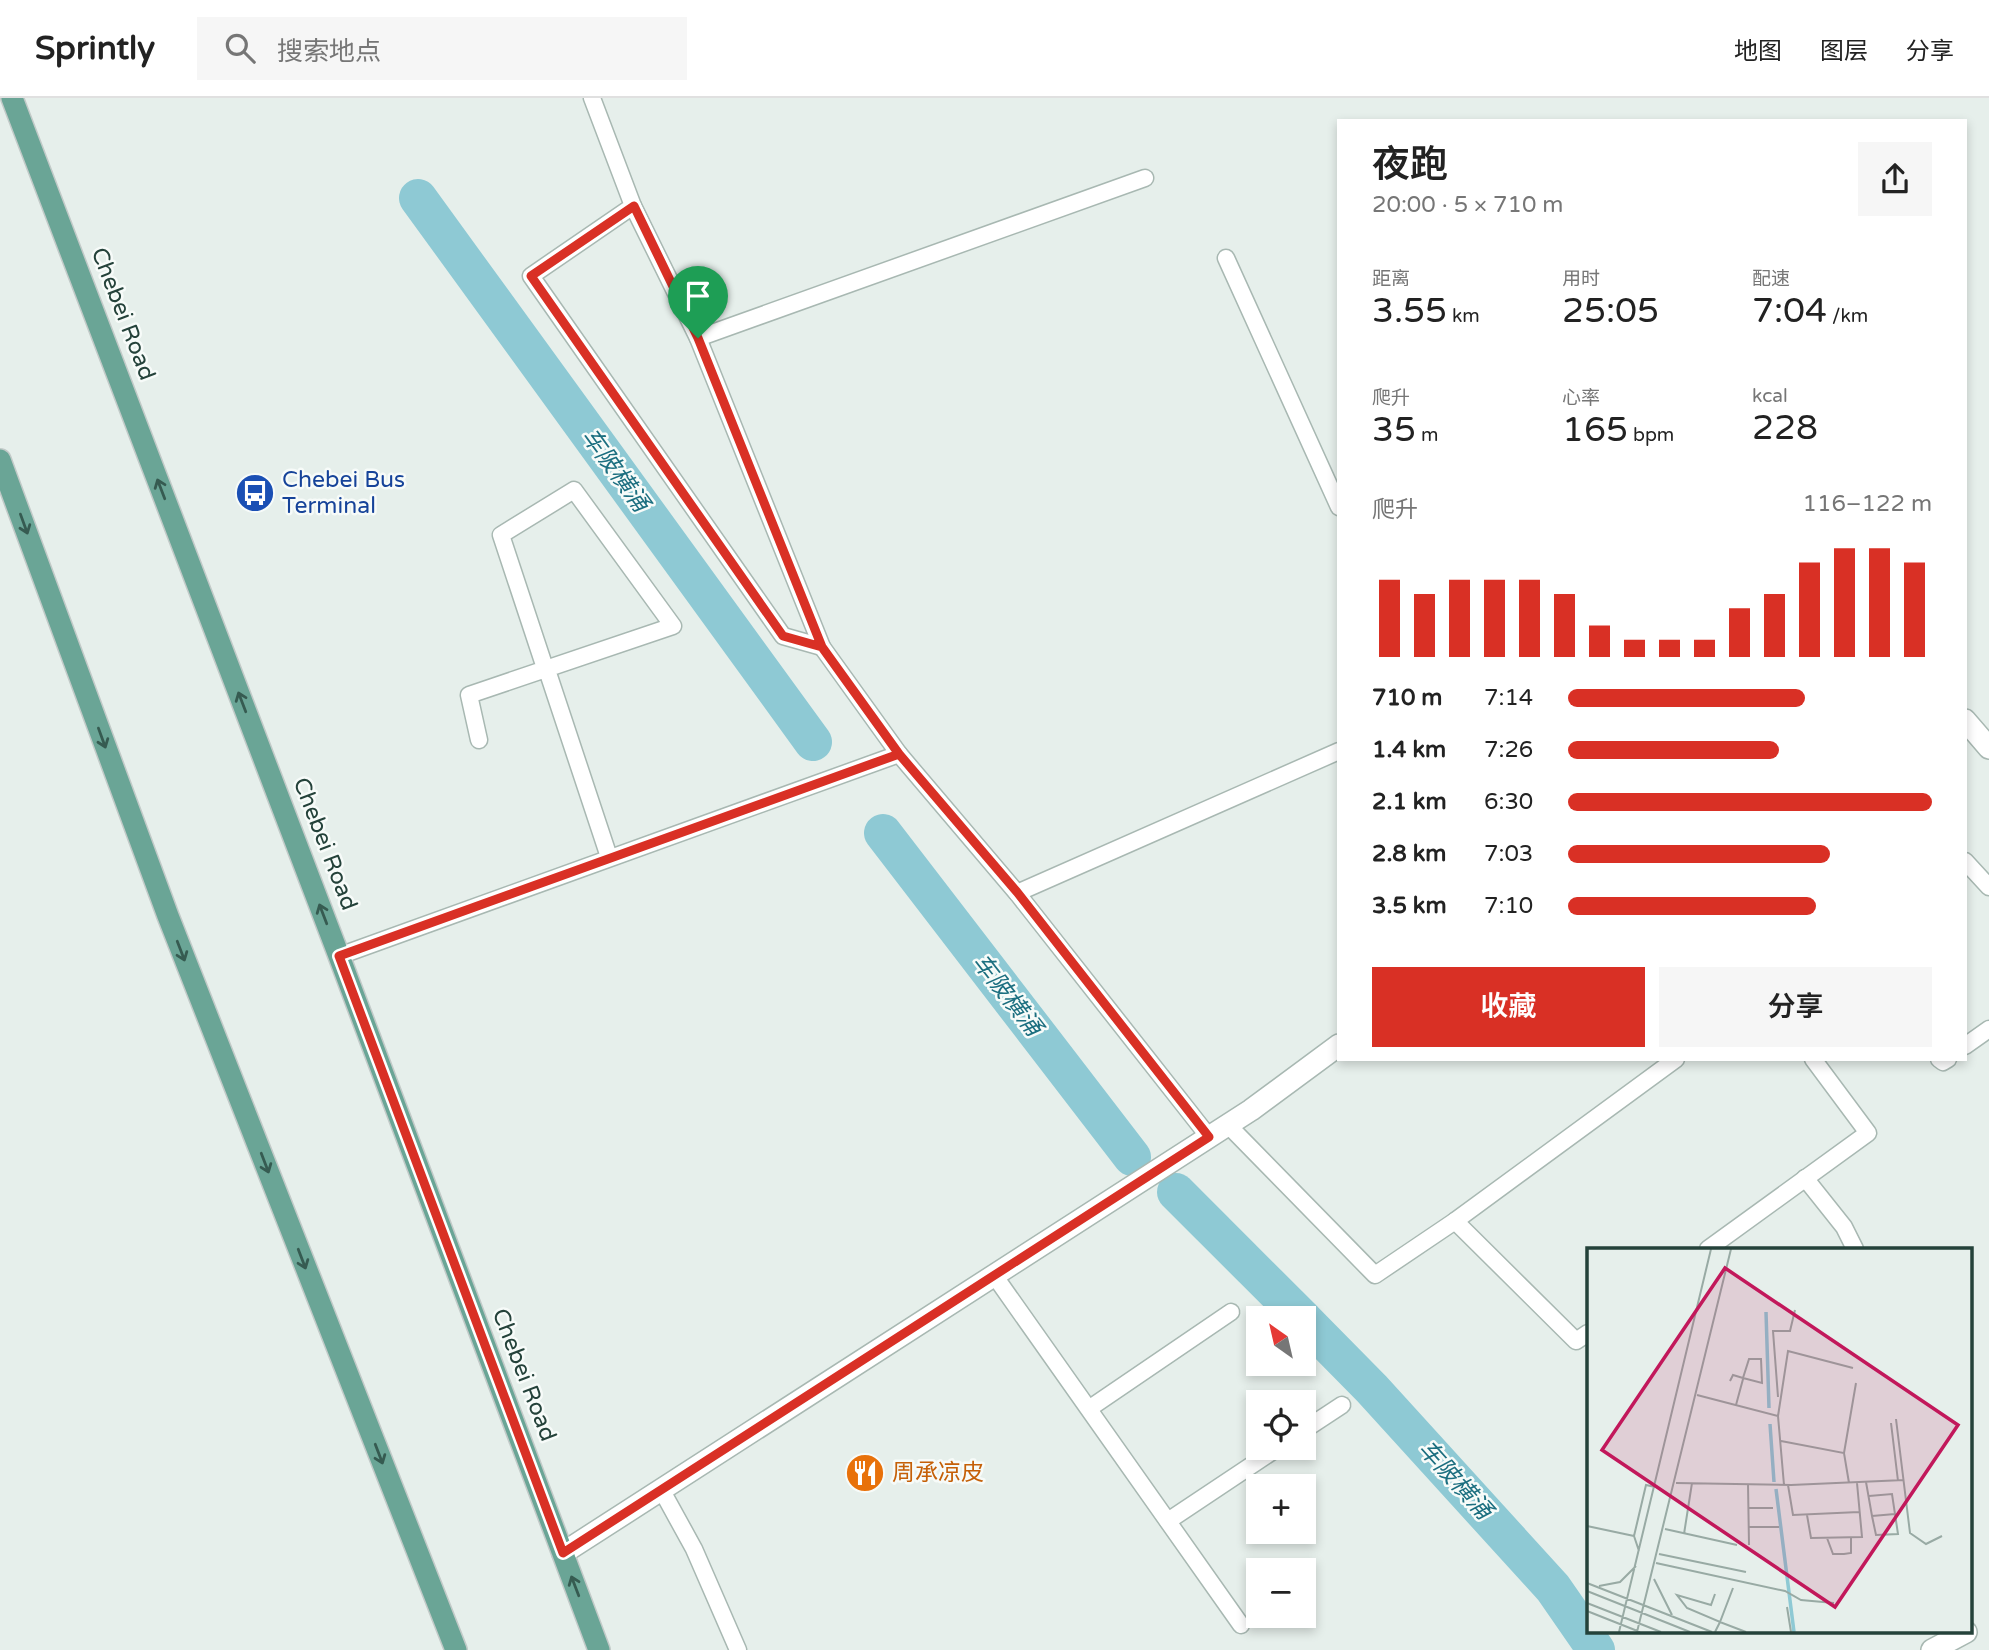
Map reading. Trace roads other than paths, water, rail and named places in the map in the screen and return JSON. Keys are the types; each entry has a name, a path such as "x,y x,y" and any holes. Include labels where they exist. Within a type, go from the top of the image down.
{"main road":[{"name":"Chebei Road","path":"12,98 339,956 599,1650"},
{"path":"0,460 168,916 456,1650"}],"street":[{"path":"1967,722 1989,748"},
{"path":"563,1553 1228,1125 1337,1046"},
{"path":"1932,1650 1966,1632"}],"lane":[{"path":"592,98 634,206 698,338 822,647 899,754 1017,892 1209,1137"},
{"path":"698,338 1145,178"},
{"path":"634,206 531,276 783,636 822,647"},
{"path":"1226,258 1337,503"},
{"path":"479,740 469,695 546,671 673,626 575,489 501,535 546,671 609,858"},
{"path":"1017,892 1337,752"},
{"path":"339,956 899,754"},
{"path":"1967,866 1989,887"},
{"path":"1967,1045 1989,1029"},
{"path":"1228,1125 1375,1275 1455,1221 1672,1061"},
{"path":"1709,1248 1868,1133 1814,1061"},
{"path":"1805,1178 1844,1227 1854,1248"},
{"path":"1455,1221 1576,1341 1587,1334"},
{"path":"994,1275 1241,1625"},
{"path":"1090,1408 1231,1312"},
{"path":"1316,1422 1342,1405"},
{"path":"1168,1521 1260,1460"},
{"path":"661,1489 694,1549 738,1650"}],"waterway":[{"name":"车陂横涌","path":"418,198 813,742"},
{"name":"车陂横涌","path":"883,833 1132,1157"},
{"name":"车陂横涌","path":"1176,1192 1290,1306"},
{"name":"车陂横涌","path":"1316,1332 1372,1389 1553,1588 1596,1650"}],"place":[{"name":"Chebei Bus Terminal","path":"255,493"},
{"name":"周承凉皮","path":"865,1473"}]}
